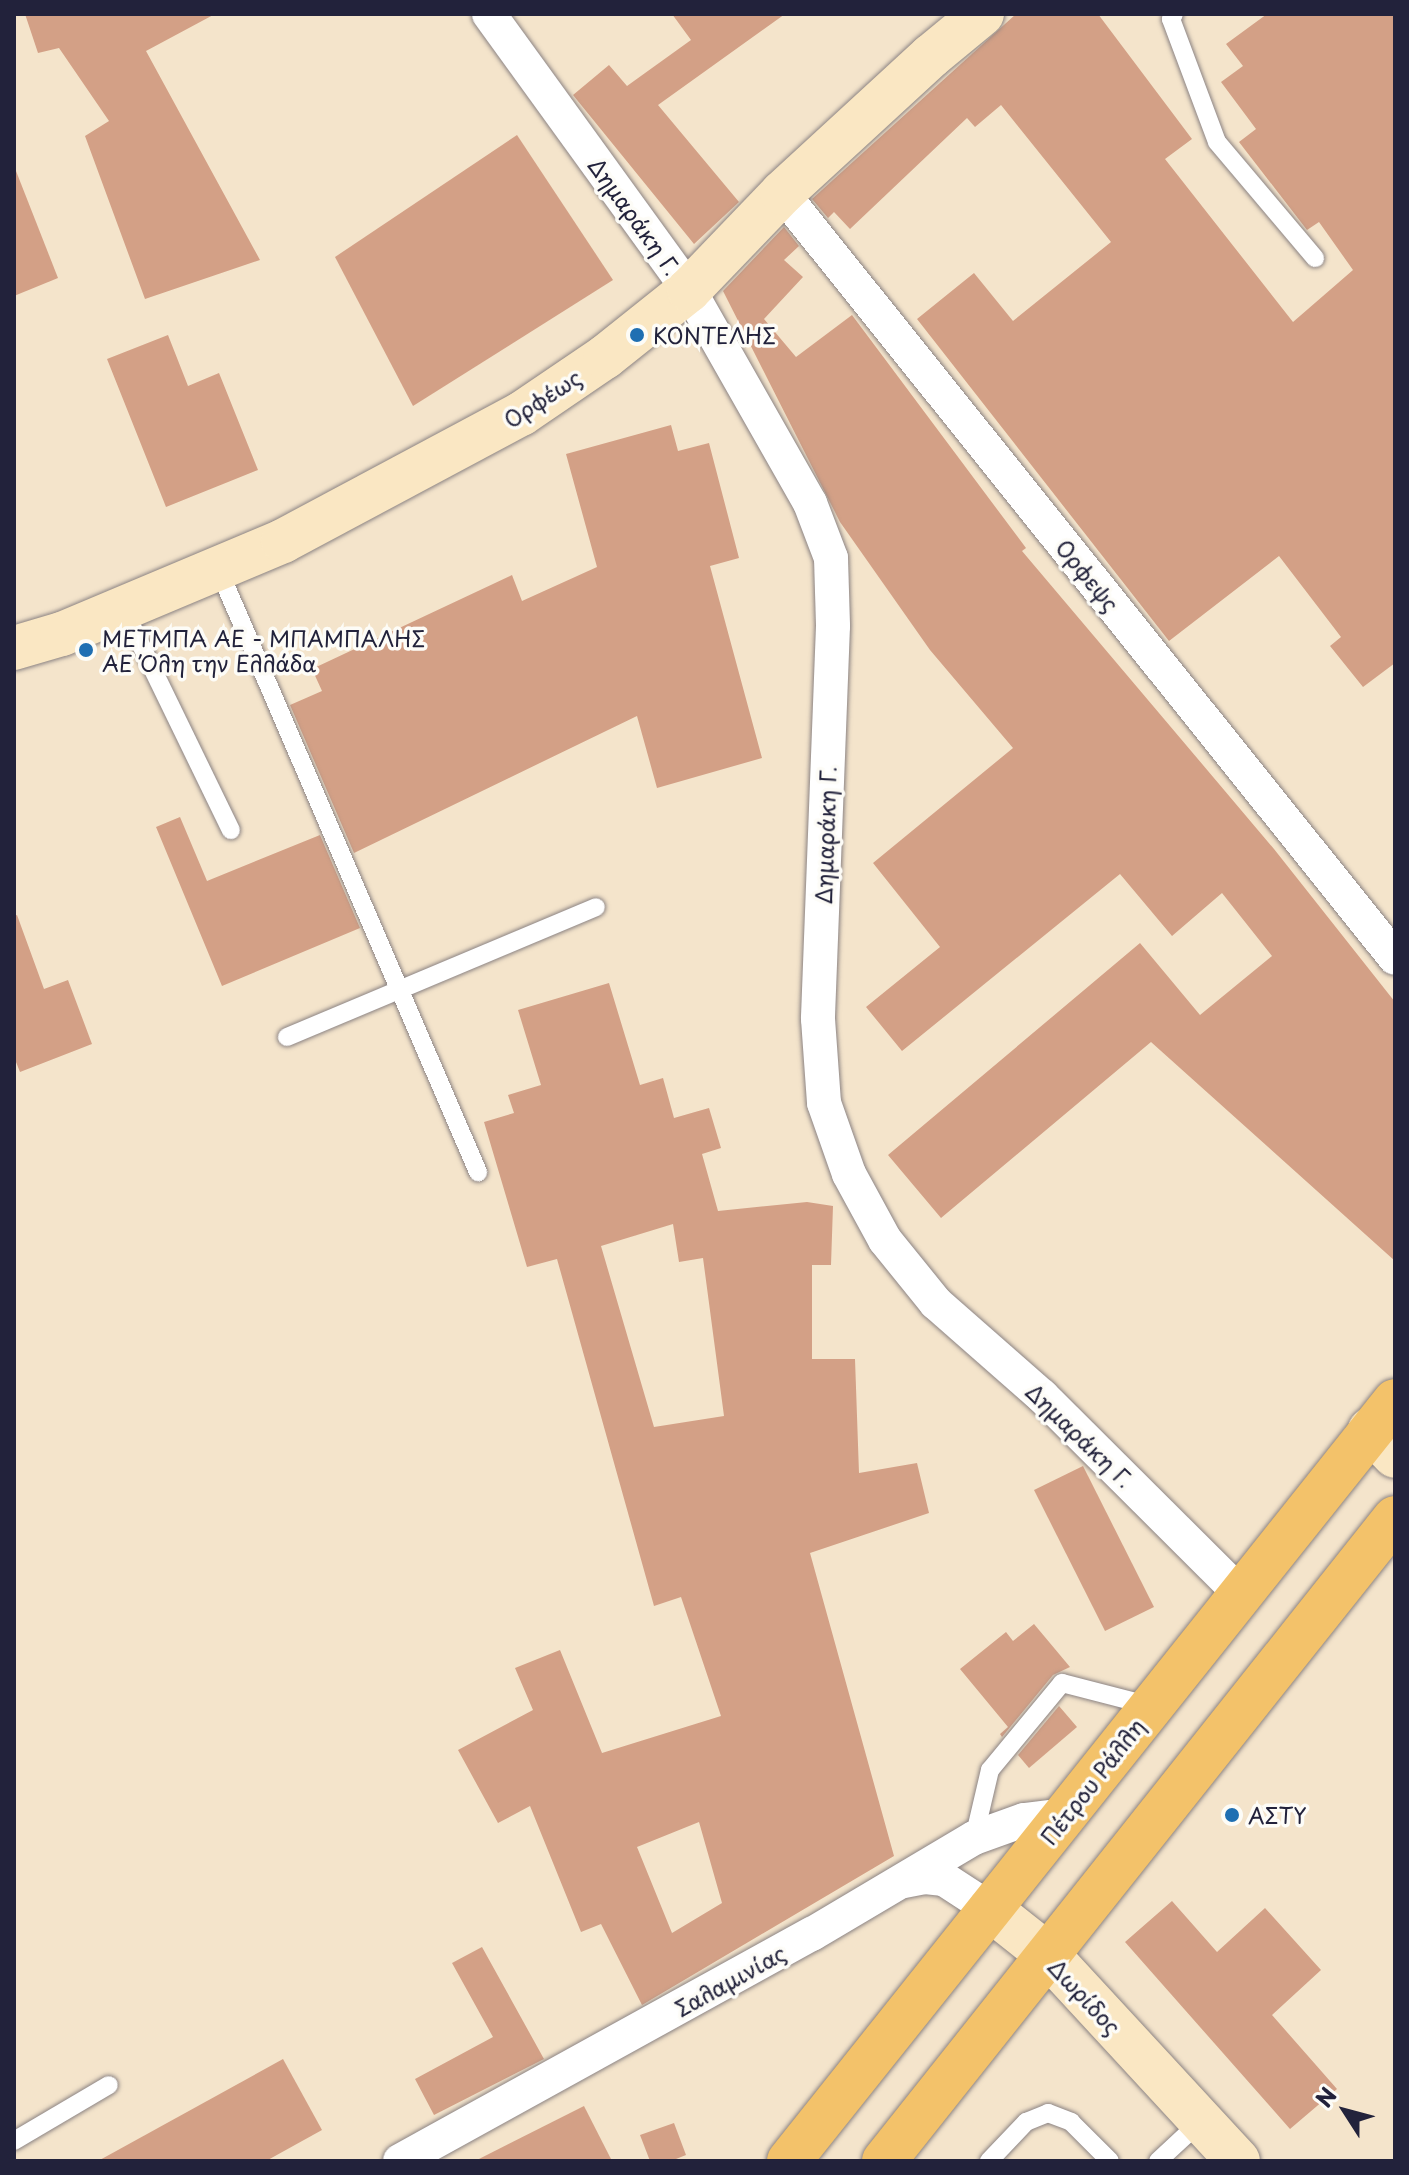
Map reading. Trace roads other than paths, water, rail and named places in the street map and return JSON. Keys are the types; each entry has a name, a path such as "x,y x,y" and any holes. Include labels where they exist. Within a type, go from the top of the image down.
{"main road":[{"name":"Πέτρου Ράλλη","path":"789,2161 1241,1594 1387,1429"},
{"path":"884,2161 1395,1518"}],"street":[{"name":"Δημαράκη Γ.","path":"489,14 689,290 810,503 831,558 833,626 818,1019 824,1103 849,1174 885,1240 936,1303 1042,1396 1241,1594"},
{"name":"Ορφέως","path":"14,648 62,634 283,541 521,414 605,357 689,290 782,193 931,56 982,14"},
{"name":"Ορφεψς","path":"782,193 1395,958"},
{"name":"Σαλαμινίας","path":"400,2161 904,1881 974,1838 1024,1820 1065,1815"},
{"name":"Δωρίδος","path":"904,1881 925,1877 944,1879 990,1909 1048,1955 1238,2161"}],"lane":[{"path":"1174,14 1171,19 1217,142 1315,258"},
{"path":"218,568 478,1172"},
{"path":"123,608 231,830"},
{"path":"287,1037 596,907"},
{"path":"974,1838 990,1770 1062,1683 1151,1706"},
{"path":"14,2141 109,2085"},
{"path":"989,2161 1026,2122 1048,2113 1071,2122 1110,2161"},
{"path":"1158,2161 1201,2121"}],"place":[{"name":"ΚΟΝΤΕΛΗΣ","path":"637,335"},
{"name":"ΜΕΤΜΠΑ ΑΕ - ΜΠΑΜΠΑΛΗΣ ΑΕ Όλη την Ελλάδα","path":"86,650"},
{"name":"ΑΣΤΥ","path":"1232,1815"}]}
